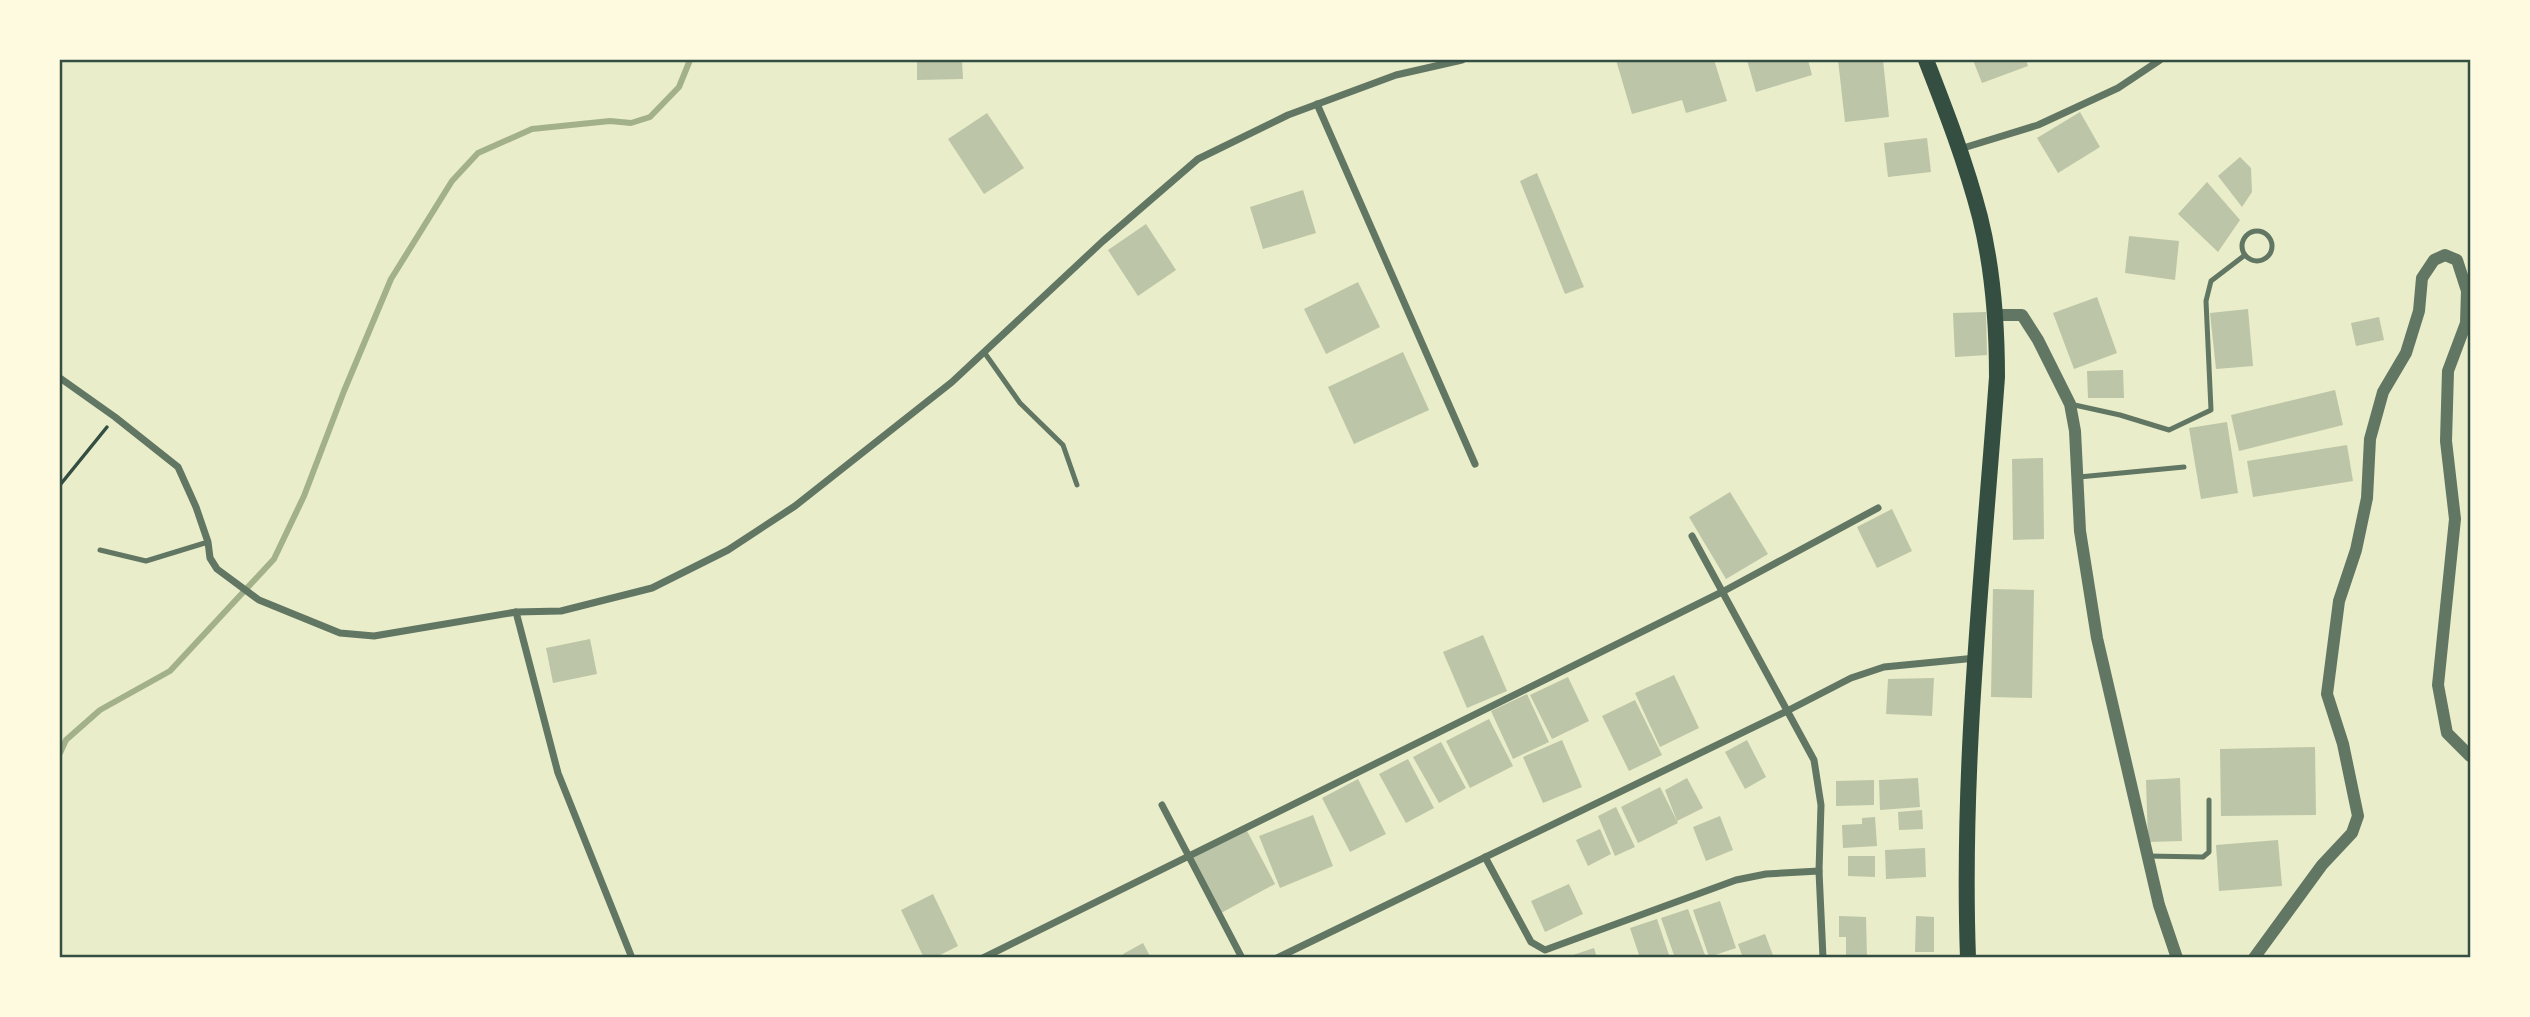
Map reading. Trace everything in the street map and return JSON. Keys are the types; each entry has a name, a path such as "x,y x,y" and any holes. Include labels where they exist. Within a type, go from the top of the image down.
{"main road":[{"path":"1926,60 1959,149 1980,218 1996,315 1997,377 1969,772 1966,891 1968,957"}],"street":[{"path":"60,378 178,467 197,507 210,558 217,569 259,600 340,633 374,636 516,612 561,611 652,588 727,550 795,506 951,382 1103,241 1198,159 1317,104 1396,75 1462,60"},
{"path":"1959,149 2038,125 2118,88 2160,60"},
{"path":"1317,104 1475,464"},
{"path":"2254,957 2322,866 2351,833 2358,816 2343,744 2327,694 2339,601 2367,498 2370,439 2383,392 2406,353 2419,311 2422,278 2434,260 2445,255 2456,260 2467,291 2466,323 2448,371 2446,441 2455,519 2438,685 2447,733 2470,756"},
{"path":"1996,315 2022,316 2038,340 2070,404 2075,431 2080,531 2097,638 2159,905 2177,957"},
{"path":"983,957 1724,591 1878,508"},
{"path":"1692,536 1814,760 1821,805 1819,871 1823,957"},
{"path":"516,612 558,773 632,957"},
{"path":"1277,957 1851,678 1884,667 1976,658"},
{"path":"1162,805 1242,957"},
{"path":"1485,857 1531,942 1545,950 1736,880 1766,874 1819,871"}],"lane":[{"path":"2260,231 2269,236 2272,250 2267,258 2253,261 2245,255 2243,241 2250,233 2260,231"},
{"path":"2070,404 2169,430 2211,410 2206,301 2211,281 2245,255"},
{"path":"984,352 1020,403 1063,445 1077,485"},
{"path":"2078,478 2184,467"},
{"path":"100,550 146,561 208,542"},
{"path":"2147,856 2203,857 2209,852 2209,800"}],"path":[{"path":"60,485 115,417"}],"building":[{"path":"917,60 962,60 963,79 917,80"},
{"path":"1616,60 1714,60 1727,101 1686,113 1682,100 1632,114"},
{"path":"1747,60 1808,60 1812,75 1756,92"},
{"path":"1838,60 1883,60 1889,117 1845,122"},
{"path":"1973,60 2026,60 2028,66 1982,83"},
{"path":"2080,112 2100,147 2058,173 2037,138"},
{"path":"987,113 1024,168 984,194 948,139"},
{"path":"1927,138 1931,172 1888,177 1884,143"},
{"path":"2240,157 2251,168 2252,192 2242,207 2218,176"},
{"path":"1537,173 1584,287 1565,294 1520,181"},
{"path":"2207,182 2240,220 2218,252 2178,214"},
{"path":"1303,190 1316,233 1263,249 1250,207"},
{"path":"1146,224 1176,270 1138,296 1108,250"},
{"path":"2129,236 2179,241 2175,280 2125,273"},
{"path":"1358,282 1380,327 1326,354 1304,309"},
{"path":"2097,297 2117,353 2074,369 2053,313"},
{"path":"2248,309 2253,366 2216,369 2210,313"},
{"path":"1986,312 1987,355 1955,357 1953,313"},
{"path":"2379,317 2384,340 2356,346 2351,323"},
{"path":"1403,352 1429,410 1354,444 1328,387"},
{"path":"2123,370 2124,398 2088,398 2087,371"},
{"path":"2335,390 2343,425 2239,451 2231,415"},
{"path":"2227,422 2238,493 2201,499 2189,428"},
{"path":"2347,445 2353,481 2253,497 2247,461"},
{"path":"2043,458 2044,539 2013,540 2012,459"},
{"path":"1730,492 1768,554 1726,579 1689,517"},
{"path":"1892,509 1912,551 1877,568 1857,527"},
{"path":"1993,589 2034,590 2032,698 1991,697"},
{"path":"1483,635 1507,691 1467,708 1443,652"},
{"path":"590,639 597,674 553,683 546,648"},
{"path":"1674,675 1699,728 1660,747 1635,693"},
{"path":"1568,677 1589,721 1552,739 1530,695"},
{"path":"1934,678 1932,716 1886,714 1888,679"},
{"path":"1527,694 1549,742 1513,759 1491,711"},
{"path":"1635,700 1662,755 1629,771 1602,716"},
{"path":"1489,719 1513,766 1470,788 1446,741"},
{"path":"1562,740 1582,787 1543,803 1523,757"},
{"path":"1747,740 1766,777 1745,789 1725,752"},
{"path":"1441,742 1466,788 1439,803 1413,757"},
{"path":"2315,747 2316,815 2221,816 2220,749"},
{"path":"1408,759 1434,808 1406,823 1379,774"},
{"path":"1687,778 1703,808 1677,821 1665,790"},
{"path":"1918,778 1920,807 1880,810 1879,780"},
{"path":"2180,778 2182,841 2148,842 2146,780"},
{"path":"1358,779 1386,834 1350,852 1322,798"},
{"path":"1874,780 1874,805 1836,806 1836,781"},
{"path":"1660,787 1678,823 1638,843 1621,807"},
{"path":"1616,807 1635,847 1615,856 1598,816"},
{"path":"1922,810 1923,829 1899,830 1898,812"},
{"path":"1313,815 1333,866 1280,888 1259,836"},
{"path":"1720,816 1733,850 1706,861 1693,827"},
{"path":"1875,817 1877,846 1843,848 1842,825 1862,824 1862,818"},
{"path":"1246,829 1275,884 1221,913 1192,858"},
{"path":"1600,829 1611,854 1588,866 1576,840"},
{"path":"2278,840 2282,886 2219,891 2216,845"},
{"path":"1925,848 1926,877 1886,879 1885,850"},
{"path":"1848,856 1875,856 1875,877 1848,876"},
{"path":"1569,884 1583,914 1545,932 1531,901"},
{"path":"933,894 958,946 934,958 924,958 901,910"},
{"path":"1720,901 1736,948 1709,957 1693,910"},
{"path":"1688,909 1705,955 1675,958 1661,918"},
{"path":"1839,916 1866,917 1867,958 1846,958 1846,937 1839,937"},
{"path":"1916,916 1934,917 1934,952 1915,952"},
{"path":"1657,919 1670,958 1640,958 1630,928"},
{"path":"1765,934 1774,958 1743,958 1738,944"},
{"path":"1143,943 1151,958 1124,958 1123,954"},
{"path":"1594,948 1597,958 1567,958 1567,957"}],"waterway":[{"path":"60,753 66,740 100,710 170,671 274,559 304,496 391,279 452,181 478,153 532,129 610,121 631,123 650,117 679,87 690,60"}]}
